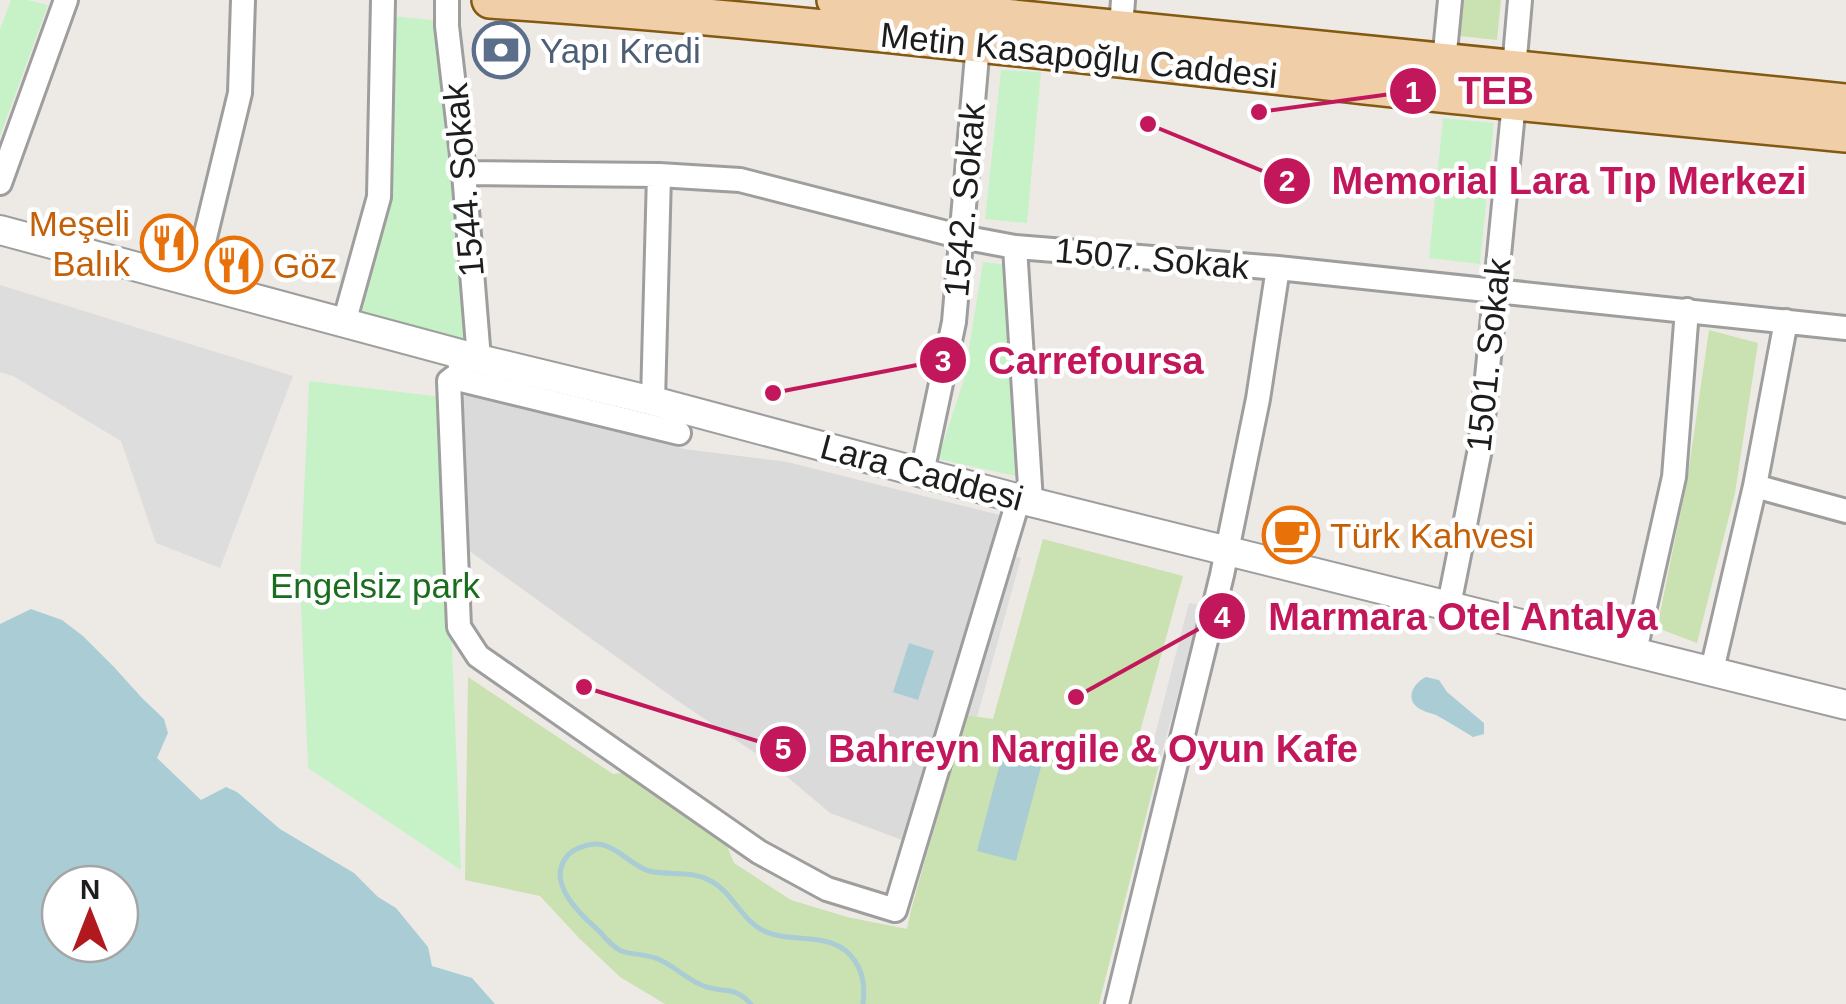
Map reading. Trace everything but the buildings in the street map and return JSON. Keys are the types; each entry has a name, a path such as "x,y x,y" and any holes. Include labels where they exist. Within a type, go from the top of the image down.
{"main road":[{"name":"Metin Kasapoğlu Caddesi","path":"490,0 626,10 984,19 1122,15 1444,62 1514,85 1846,102"},
{"name":"Metin Kasapoğlu Caddesi","path":"835,0 1514,85 1846,134"}],"street":[{"path":"0,184 66,0"},
{"path":"194,283 240,93 244,0"},
{"path":"344,322 379,196 384,0"},
{"name":"1544. Sokak","path":"447,0 464,173 463,364 449,381 460,627 478,656 759,852 827,889 895,910 1025,500"},
{"path":"1444,62 1450,0"},
{"name":"1501. Sokak","path":"1449,606 1480,449 1520,0"},
{"name":"1542. Sokak","path":"922,473 954,322 984,19"},
{"name":"1507. Sokak","path":"464,173 740,180 962,237 1016,247 1278,268 1846,328"},
{"path":"653,401 658,175"},
{"name":"Lara Caddesi","path":"0,230 344,322 463,364 653,401 1025,500 1846,705"},
{"path":"1016,247 1025,500"},
{"path":"1117,1004 1227,550 1258,399 1278,268"},
{"path":"1635,652 1674,477 1687,310"},
{"path":"1712,670 1786,321"},
{"path":"463,364 680,433"},
{"path":"1754,486 1846,511"}],"shaded area":[{"path":"0,285 293,376 220,568 156,543 121,441 0,372"},
{"path":"474,391 684,449 787,462 1004,516 902,840 830,813 773,765 468,550 461,398"},
{"path":"1010,555 1021,558 977,717 966,715"},
{"path":"1189,603 1202,605 1159,764 1148,762"}],"green space":[{"path":"11,0 48,5 0,136 0,29"},
{"path":"1463,0 1501,0 1497,40 1459,36"},
{"path":"393,16 440,21 454,159 465,339 362,312 389,202"},
{"path":"1001,70 1041,72 1027,223 985,219"},
{"path":"1443,118 1494,123 1480,264 1429,258"},
{"path":"983,262 1010,265 1025,478 938,459 964,379"},
{"path":"1709,330 1758,343 1735,493 1697,643 1657,628 1687,481"},
{"name":"Engelsiz park","path":"309,381 442,397 461,870 308,768 300,583"},
{"path":"1043,539 1183,576 1133,757 1159,764 1099,1004 665,1004 620,977 540,896 465,880 468,677 613,774 631,772 725,841 734,863 791,900 907,929 966,715 993,719"}],"water":[{"path":"31,609 62,620 83,636 164,719 168,733 157,758 201,800 226,787 237,792 280,829 354,873 378,897 396,908 428,947 432,966 472,978 495,1004 0,1004 0,624"},
{"path":"909,643 934,651 918,700 893,692"},
{"path":"1426,677 1439,680 1447,692 1484,723 1484,734 1473,737 1415,705 1412,692"},
{"path":"1003,752 1042,763 1016,861 977,851"}],"waterway":[{"path":"751,1004 733,992 698,983 658,959 615,947 568,897 560,876 568,855 599,844 649,871 709,880 764,931 825,941 846,951 862,976 863,1004"}],"place":[{"name":"Yapı Kredi","path":"501,50"},
{"name":"TEB","path":"1259,112"},
{"name":"Memorial Lara Tıp Merkezi","path":"1148,124"},
{"name":"Meşeli Balık","path":"169,243"},
{"name":"Göz","path":"234,265"},
{"name":"Carrefoursa","path":"773,393"},
{"name":"Türk Kahvesi","path":"1291,535"},
{"name":"Bahreyn Nargile & Oyun Kafe","path":"584,687"},
{"name":"Marmara Otel Antalya","path":"1076,697"}]}
